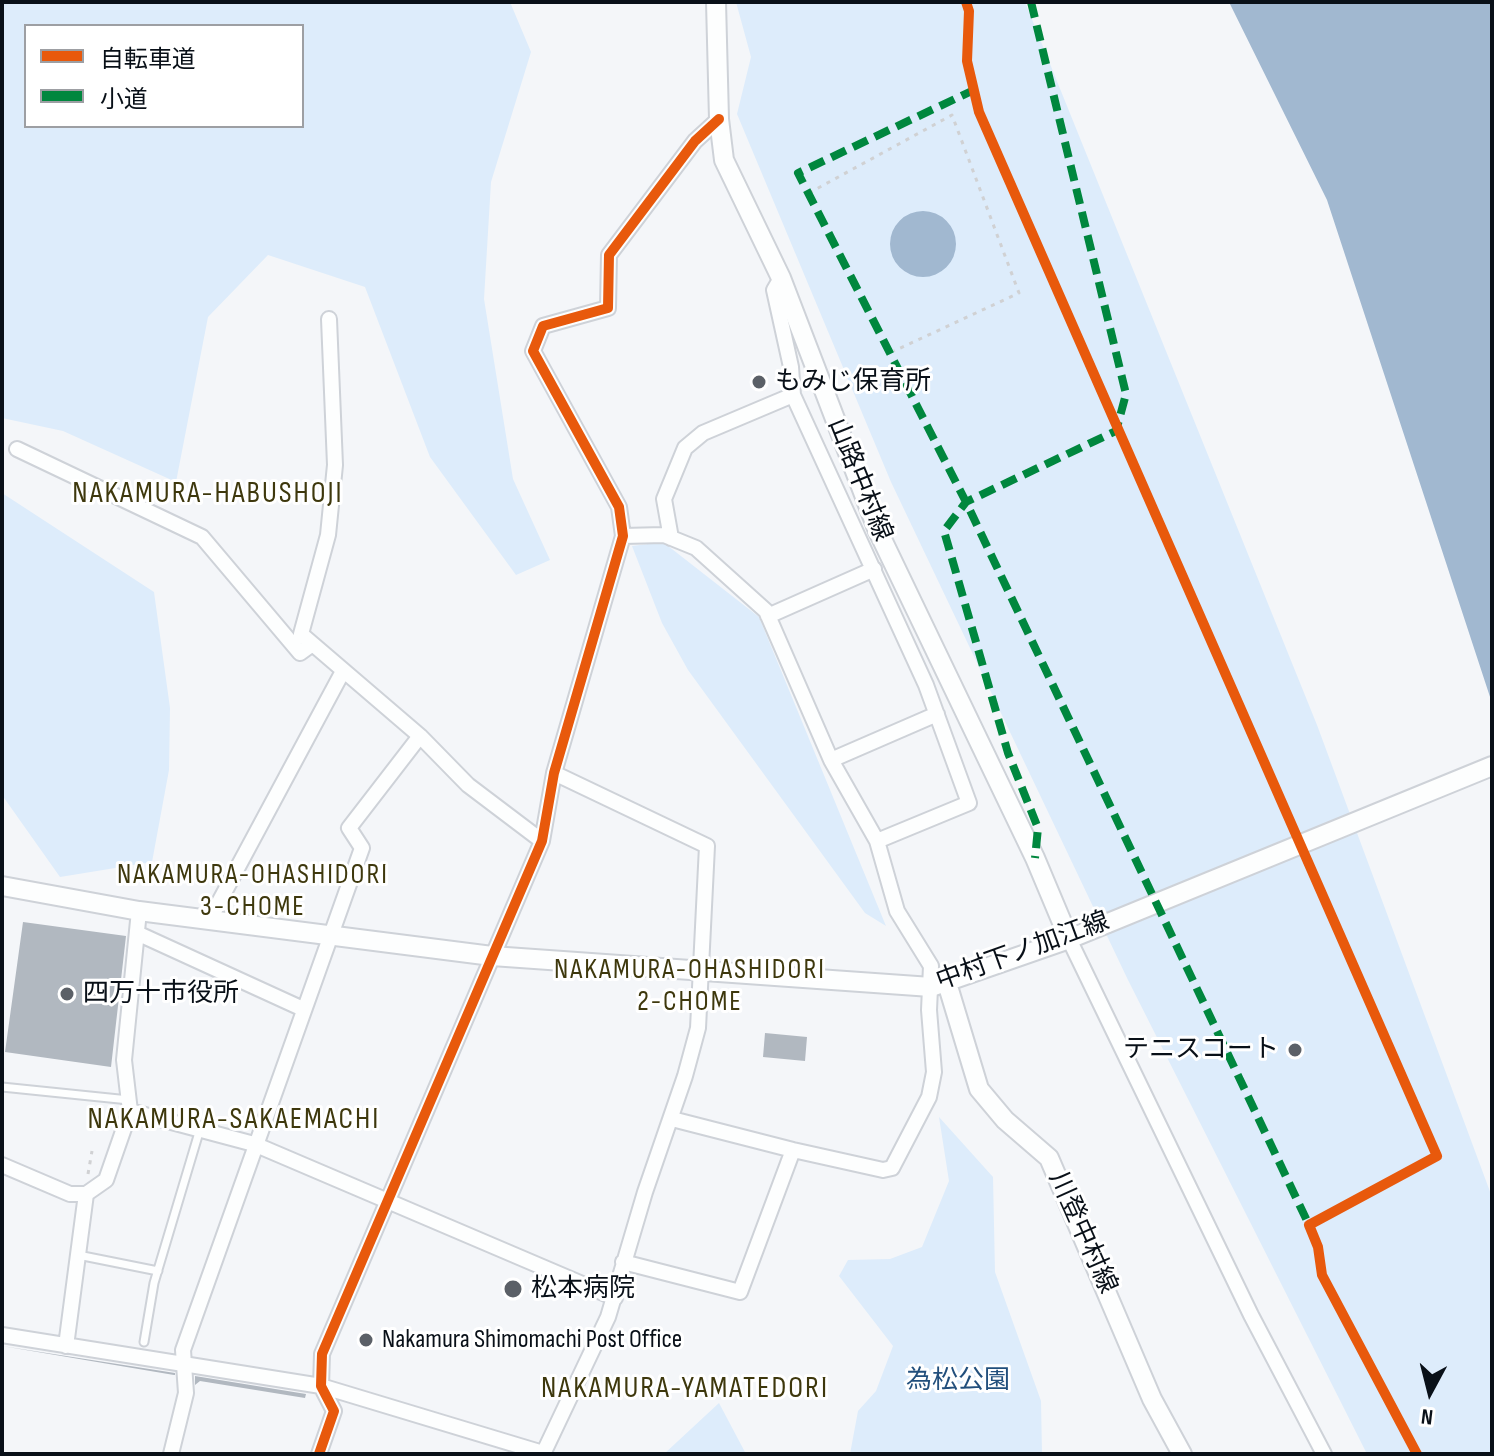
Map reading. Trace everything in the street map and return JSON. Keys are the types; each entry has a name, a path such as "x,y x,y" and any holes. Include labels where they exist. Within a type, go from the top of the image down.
{"main road":[{"name":"山路中村線","path":"716,2 719,119 724,160 781,278 878,531 1035,858 1078,935"},
{"name":"中村下ノ加江線","path":"2,886 139,911 492,956 939,985 1078,935 1492,766"},
{"name":"川登中村線","path":"939,985 979,1089 1005,1120 1049,1158 1152,1399 1182,1454"}],"street":[{"path":"319,1454 334,1411 321,1386 322,1354 542,841 554,773 623,536 619,507 533,351 543,326 608,308 609,255 695,141 719,119"},
{"path":"781,278 774,290 791,367 793,395 937,714 969,803 877,841"},
{"path":"329,319 335,465 328,535 301,634 342,673 420,736 468,785 542,841"},
{"path":"671,538 664,499 685,448 703,433 793,395"},
{"path":"17,449 202,537 300,653 311,645"},
{"path":"623,536 671,538 696,548 768,616 831,760 877,841 897,911 931,966 939,985 934,1072 929,1097 899,1161 883,1170 672,1119"},
{"path":"768,616 874,569"},
{"path":"210,919 342,673"},
{"path":"831,760 937,714"},
{"path":"171,1454 186,1393 183,1350 362,848 349,828 420,736"},
{"path":"2,1335 321,1386 543,1454 615,1298 623,1262 672,1119 698,1028 707,846 554,773"},
{"path":"2,1165 70,1194 86,1194 106,1180 129,1105 124,1060 139,911"},
{"path":"139,934 303,1009"},
{"path":"1078,935 1251,1315 1324,1454"},
{"path":"129,1105 254,1144 615,1298"},
{"path":"623,1262 740,1292 793,1150"},
{"path":"66,1346 86,1194"},
{"path":"141,1359 144,1342"}],"lane":[{"path":"2,1087 129,1105"},
{"path":"144,1342 158,1271 200,1129"},
{"path":"78,1255 158,1271"}],"path":[{"path":"809,193 952,115 1019,293 894,351"}],"green space":[{"path":"2,2 510,2 531,52 491,182 484,299 513,479 550,560 516,575 430,457 365,287 268,255 208,317 176,482 63,431 2,418"},
{"path":"736,2 1025,2 1317,725 1492,1197 1492,1454 1367,1454 1128,980 891,482 737,114 751,57"},
{"path":"2,493 154,592 170,708 169,770 152,862 60,877 2,795"},
{"path":"663,542 759,617 886,926 865,913 688,670 662,623 632,546"},
{"name":"為松公園","path":"939,1117 993,1177 995,1272 1041,1401 1042,1454 850,1454 858,1411 876,1391 893,1346 839,1276 848,1260 890,1259 922,1247 949,1181"},
{"path":"719,1403 746,1454 664,1454"}],"shaded area":[{"path":"1229,2 1492,2 1492,703 1327,200"},
{"path":"923,211 936,213 946,221 954,231 954,257 946,267 936,275 923,277 910,275 900,267 892,257 890,244 892,231 900,221 910,213"}],"building":[{"name":"四万十市役所","path":"23,922 126,936 111,1067 5,1052"},
{"path":"765,1033 807,1037 805,1061 763,1057"},
{"path":"2,1346 175,1373 175,1375 174,1375"},
{"path":"195,1376 306,1394 305,1398 200,1381 195,1385"}],"marked path":[{"path":"1031,2 1126,394 1116,431 966,502 944,531 1008,753 1038,828 1035,858"},
{"path":"976,89 798,173 966,502 1309,1225"}],"cycle path":[{"path":"966,2 969,11 967,61 979,112 1437,1156 1309,1225 1318,1247 1322,1275 1417,1454"},
{"path":"319,1454 334,1411 321,1386 322,1354 542,841 554,773 623,536 619,507 533,351 543,326 608,308 609,255 695,141 719,119"}],"place":[{"name":"もみじ保育所","path":"759,382"},
{"name":"四万十市役所","path":"67,994"},
{"name":"テニスコート","path":"1295,1050"},
{"name":"松本病院","path":"513,1289"},
{"name":"Nakamura Shimomachi Post Office","path":"366,1340"}],"district":[{"name":"NAKAMURA-HABUSHOJI","path":"208,494"},
{"name":"NAKAMURA-OHASHIDORI 3-CHOME","path":"253,892"},
{"name":"NAKAMURA-OHASHIDORI 2-CHOME","path":"690,987"},
{"name":"NAKAMURA-SAKAEMACHI","path":"234,1120"},
{"name":"NAKAMURA-YAMATEDORI","path":"685,1389"}]}
